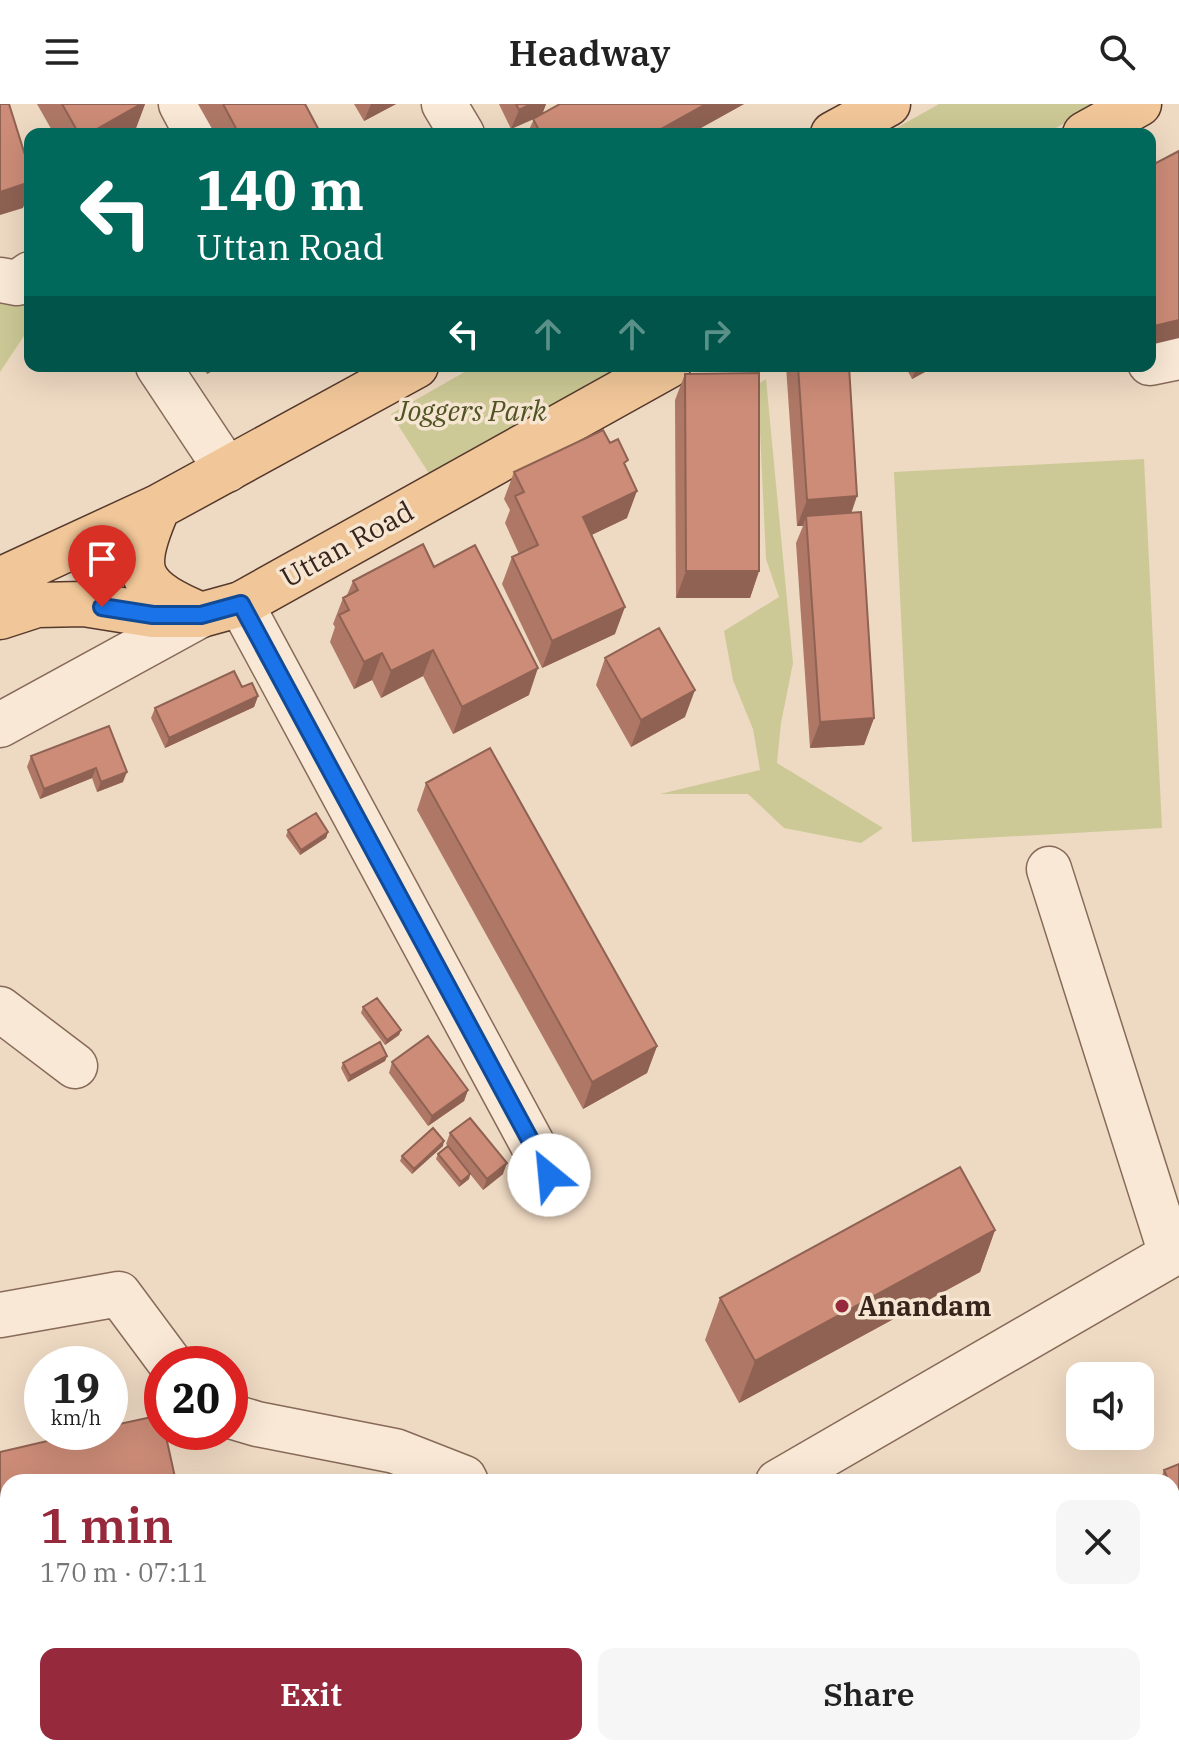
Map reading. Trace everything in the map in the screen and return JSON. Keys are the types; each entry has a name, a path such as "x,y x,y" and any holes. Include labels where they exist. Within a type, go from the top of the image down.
{"main road":[{"path":"837,121 888,104"},
{"path":"1096,128 1139,104"},
{"path":"0,580 158,507 405,372"},
{"name":"Uttan Road","path":"0,617 37,605 84,604 153,615 221,609 657,372"},
{"path":"158,507 143,541 141,568 153,589 172,603 221,609"}],"street":[{"path":"181,104 194,128"},
{"path":"444,104 458,128"},
{"path":"0,280 17,283 24,278"},
{"path":"1156,362 1179,357"},
{"path":"162,372 227,470"},
{"path":"0,725 221,609 549,1175"},
{"path":"792,1474 1175,1252 1049,869"},
{"path":"0,1009 75,1066"},
{"path":"0,1315 119,1294 158,1346"},
{"path":"248,1421 395,1451 454,1474"}],"green space":[{"path":"939,104 1099,104 1056,128 897,128"},
{"path":"24,298 24,336 0,372 0,300"},
{"name":"Joggers Park","path":"464,372 616,372 430,475 391,414"},
{"path":"766,379 793,663 777,763 883,828 861,843 784,828 748,794 660,794 760,770 753,729 733,680 724,631 779,597 766,559 760,430 754,387"},
{"path":"1144,459 1162,828 912,842 894,472"}],"building":[{"path":"0,104 9,104 24,152 24,184 0,192"},
{"path":"62,104 141,104 99,128 76,128"},
{"path":"223,104 305,104 318,128 236,128"},
{"path":"516,104 531,104 519,110"},
{"path":"560,104 706,104 663,128 538,128 533,119"},
{"path":"1179,151 1179,320 1156,326 1156,163"},
{"path":"798,372 849,372 857,496 807,500"},
{"path":"759,373 759,571 686,571 685,374"},
{"path":"603,430 610,443 618,439 628,460 624,463 637,491 583,517 625,607 552,641 512,557 538,545 515,496 524,492 514,472"},
{"path":"861,512 874,718 820,722 806,516"},
{"path":"423,544 434,567 475,545 538,668 462,707 433,650 391,671 382,653 364,662 339,615 349,610 343,598 358,590 353,581"},
{"path":"659,628 695,690 641,720 605,658"},
{"path":"234,671 242,687 252,683 258,696 169,738 155,708"},
{"path":"109,726 127,772 101,782 96,768 44,789 31,756"},
{"path":"490,748 657,1046 592,1082 426,783"},
{"path":"316,813 328,832 301,850 288,830"},
{"path":"377,998 401,1030 387,1040 363,1007"},
{"path":"428,1036 468,1090 432,1116 392,1062"},
{"path":"380,1042 387,1056 350,1076 343,1063"},
{"path":"470,1118 507,1163 487,1179 450,1133"},
{"path":"433,1128 444,1141 414,1169 402,1156"},
{"path":"448,1146 470,1174 461,1182 438,1154"},
{"path":"960,1167 995,1230 755,1361 720,1298"},
{"path":"144,1419 144,1450 169,1450 174,1474 0,1474 0,1452 24,1446 24,1450 128,1450 128,1422"},
{"path":"1179,1464 1179,1474 1166,1474 1164,1470"}],"place":[{"name":"Anandam","path":"842,1306"}],"route":[{"path":"102,607 153,615 201,615 241,604 549,1175"}]}
